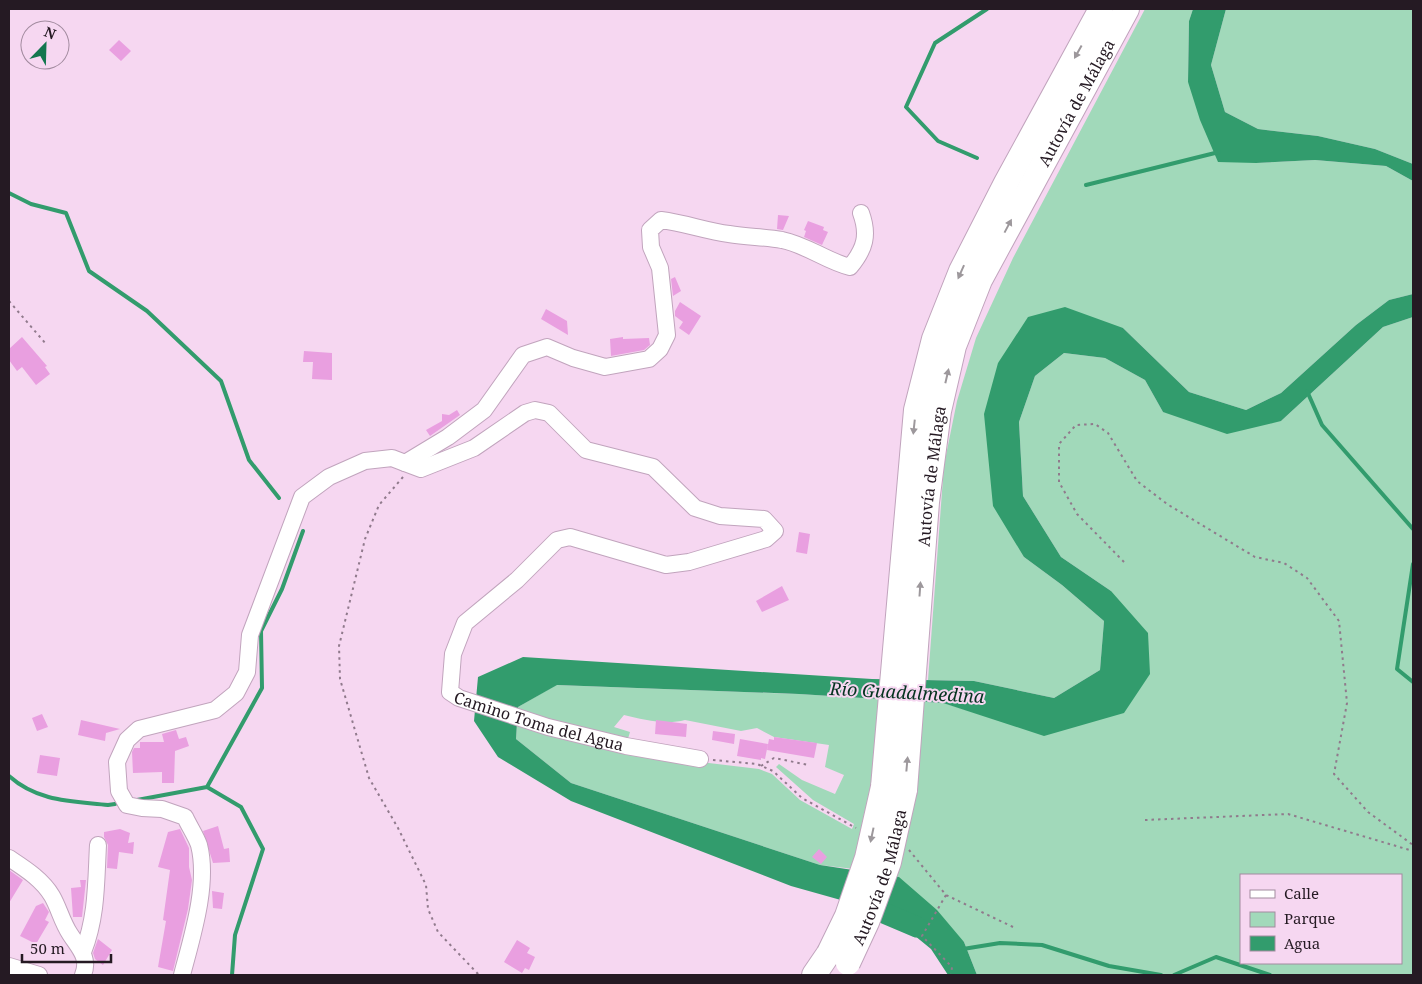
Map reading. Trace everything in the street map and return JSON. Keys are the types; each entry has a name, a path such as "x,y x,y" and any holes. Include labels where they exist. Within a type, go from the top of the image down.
{"highway":[{"name":"Autovía de Málaga","path":"814,975 839,964 867,922 889,862 906,637 916,410 934,339 961,271 1006,183 1101,9"},
{"name":"Autovía de Málaga","path":"906,637 939,412 954,346 980,280 1127,9"}],"street":[{"path":"182,975 192,937 202,875 198,844 185,817 162,809 142,808 127,804 119,791 117,762 127,740 140,728 215,710 236,693 247,672 250,635 302,497 329,476 365,461 392,458 405,463 448,437 484,410 523,355 547,347 605,367 650,359 660,349 667,336 660,268 651,247 650,230 662,220 727,234 783,240 808,248 830,262 850,267 861,254 867,236 861,213"},
{"name":"Camino Toma del Agua","path":"405,463 420,469 474,448 525,413 535,410 549,413 586,450 653,467 695,508 720,516 764,518 775,531 766,539 689,562 666,565 570,537 557,540 516,580 465,623 452,654 450,692 459,698 548,727 626,746 700,759"},
{"path":"83,952 92,930 98,845"},
{"path":"9,858 28,870 51,894 69,933 83,952 86,967 84,975"},
{"path":"9,966 39,975"}],"path":[{"path":"9,301 46,344"},
{"path":"1124,562 1077,514 1059,482 1059,444 1076,425 1095,424 1108,433 1137,481 1167,504 1255,558 1284,563 1307,578 1339,620 1347,703 1334,774 1368,812 1413,845"},
{"path":"405,463 406,474 379,505 365,539 339,646 340,679 368,778 398,828 426,885 428,909 438,932 479,975"},
{"path":"700,759 761,766 774,758 809,765"},
{"path":"1145,820 1288,814 1413,851"},
{"path":"951,975 952,967 922,936 946,895 1013,927"}],"green space":[{"path":"1145,9 1193,9 1189,21 1188,82 1256,163 1315,160 1386,166 1413,181 1413,294 1389,300 1356,325 1281,393 1246,410 1189,392 1123,328 998,363 1024,557 1062,585 1104,621 1100,670 1054,698 974,681 928,680 944,465 957,401 976,338 1013,258"},
{"path":"1226,9 1413,9 1413,164 1375,149 1318,136 1258,129 1225,112 1211,65"},
{"path":"1413,317 1413,975 977,975 964,942 854,869 820,865 571,783 516,739 517,722 692,761 759,769 772,774 800,800 852,829 854,824 813,800 776,767 779,764 802,780 835,794 844,775 825,767 829,745 774,737 757,728 741,731 685,720 663,722 624,715 614,727 630,732 627,742 518,712 518,707 556,685 799,694 943,703 990,717 1123,713 1111,591 1061,557 1023,496 1019,422 1035,376 1064,353 1105,358 1145,380 1163,412 1281,421 1383,327"}],"water":[{"path":"1193,9 1226,9 1211,65 1225,112 1258,129 1318,136 1375,149 1413,164 1413,181 1386,166 1315,160 1256,163 1218,162 1200,120 1188,82 1189,21"},
{"path":"1413,294 1413,317 1383,327 1281,421 1227,434 1163,412 1145,380 1105,358 1064,353 1035,376 1019,422 1023,496 1061,557 1111,591 1148,633 1150,674 1124,713 1044,736 943,703 799,694 557,685 518,707 516,739 571,783 820,865 899,877 937,910 964,942 977,975 948,975 931,949 887,913 791,886 571,801 498,757 474,721 478,677 523,657 872,679 974,681 1054,698 1100,670 1104,621 1062,585 1024,557 993,506 984,414 998,363 1028,317 1065,307 1123,328 1189,392 1246,410 1281,393 1356,325 1389,300"}],"building":[{"path":"119,40 131,51 121,61 109,50"},
{"path":"778,215 789,216 783,230 777,229"},
{"path":"808,221 824,227 823,230 828,232 822,245 804,237 806,231 804,230"},
{"path":"675,277 681,291 673,296 671,279"},
{"path":"680,302 701,316 689,335 679,328 683,322 675,316 675,311"},
{"path":"546,309 567,321 568,335 541,319"},
{"path":"22,337 47,366 45,367 50,374 36,385 22,367 17,371 9,360 9,349"},
{"path":"623,337 623,339 649,338 650,345 644,350 611,356 610,339"},
{"path":"304,351 332,353 332,380 312,379 313,362 303,362"},
{"path":"457,410 460,415 430,436 426,430 442,421 442,414 449,415"},
{"path":"799,532 810,534 807,554 796,552"},
{"path":"782,586 789,600 762,612 756,601"},
{"path":"42,714 48,727 37,731 32,718"},
{"path":"81,720 120,729 106,733 105,741 78,735"},
{"path":"656,720 687,724 686,737 655,734"},
{"path":"176,730 179,739 186,737 189,746 175,751 174,783 162,783 162,772 133,773 132,752 134,748 140,748 140,742 164,742 162,734"},
{"path":"713,731 735,734 734,744 712,740"},
{"path":"774,737 817,743 814,758 767,750 769,739 774,740"},
{"path":"740,739 768,744 765,759 737,756"},
{"path":"40,755 60,758 57,776 37,773"},
{"path":"218,826 224,849 229,848 230,862 213,863 203,831"},
{"path":"120,829 130,833 128,843 134,842 133,854 119,852 117,869 107,868 108,845 104,832"},
{"path":"180,829 189,848 189,867 192,880 188,909 173,971 158,967 166,921 163,920 170,870 158,867 168,832"},
{"path":"819,849 827,857 821,864 812,857"},
{"path":"9,870 23,880 9,903"},
{"path":"80,880 86,880 82,917 73,917 71,888 81,887"},
{"path":"212,891 224,893 222,909 213,908"},
{"path":"43,903 49,912 45,920 49,922 36,944 20,936 36,906"},
{"path":"98,939 112,950 103,965 95,959 93,953"},
{"path":"517,940 530,948 527,953 535,957 529,970 525,968 522,973 504,962"}],"waterway":[{"path":"977,158 938,141 906,107 935,43 987,9"},
{"path":"1086,185 1219,152"},
{"path":"9,193 31,204 66,213 89,271 147,311 221,381 249,460 279,498"},
{"path":"1307,391 1322,425 1413,529"},
{"path":"207,787 262,688 261,631 282,589 303,531"},
{"path":"1413,564 1397,669 1413,682"},
{"path":"9,776 20,785 44,796 69,801 115,804"},
{"path":"137,800 207,787 241,807 263,849 235,935 232,975"},
{"name":"Río Guadalmedina","path":"858,902 917,927"},
{"path":"963,949 1000,943 1042,945 1109,966 1161,975"},
{"path":"1174,975 1216,957 1270,975"}]}
